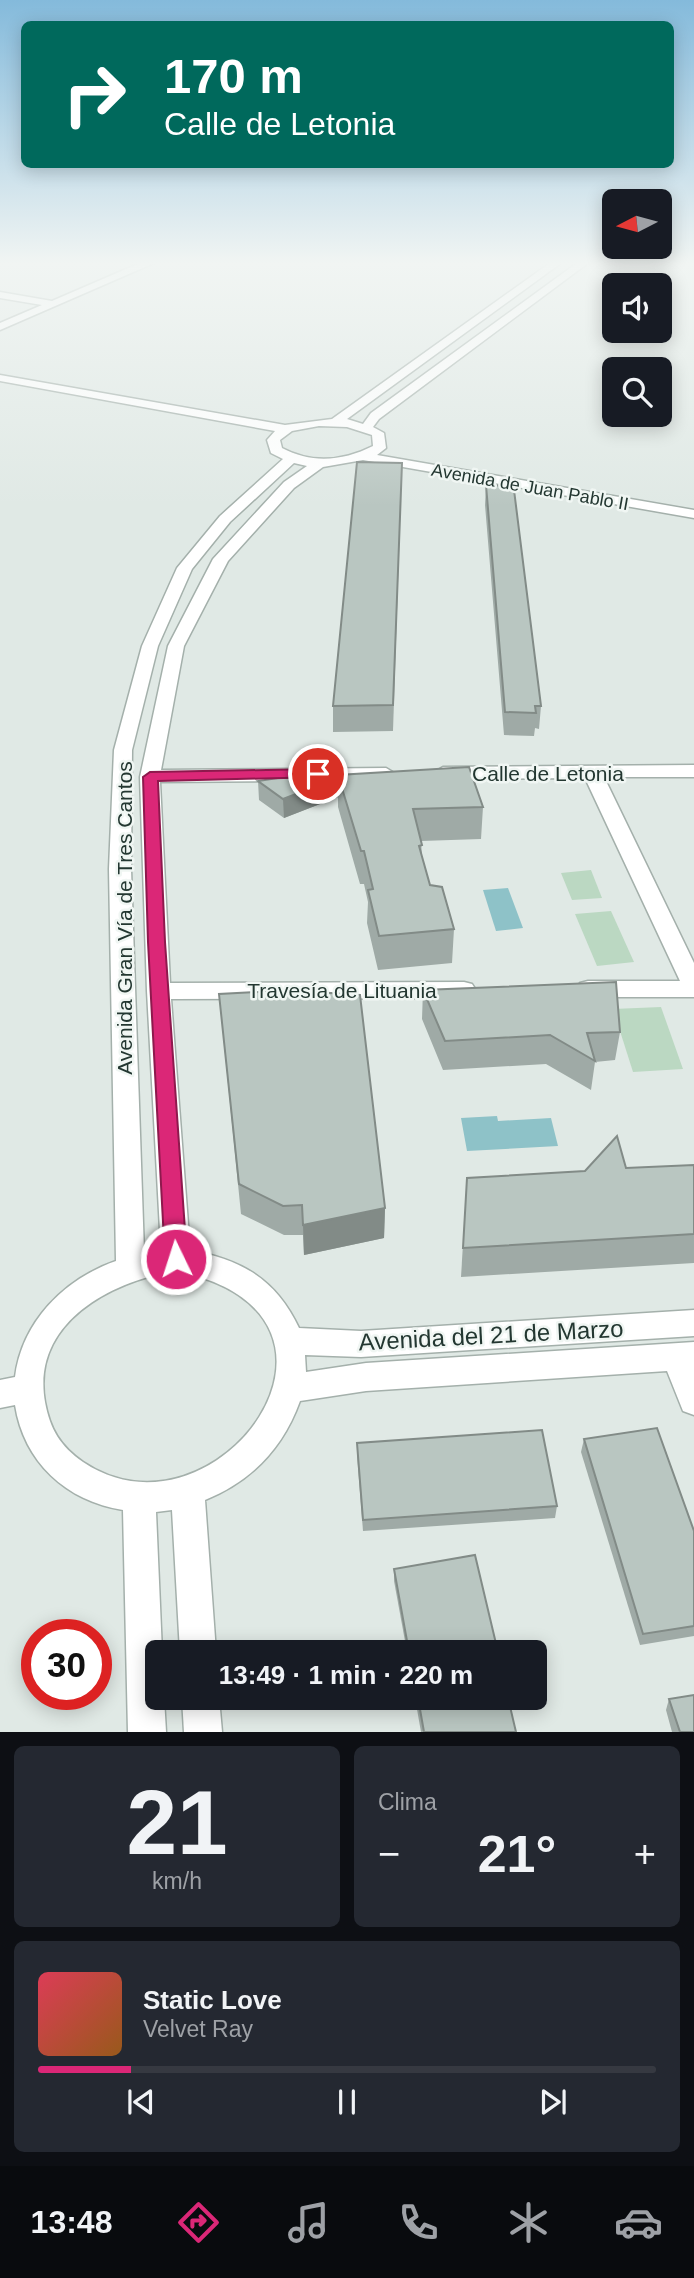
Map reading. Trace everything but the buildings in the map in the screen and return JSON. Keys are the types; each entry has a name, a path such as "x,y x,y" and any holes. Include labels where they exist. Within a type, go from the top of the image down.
{"street":[{"path":"335,422 444,344"},
{"path":"367,427 375,416 473,344"},
{"path":"0,378 285,429"},
{"path":"0,386 273,440"},
{"path":"335,422 367,427 378,433 380,448 366,457 320,463 292,458 276,450 273,440 285,429 301,424 335,422"},
{"name":"Avenida de Juan Pablo II","path":"380,448 694,502"},
{"name":"Avenida de Juan Pablo II","path":"366,457 694,514"},
{"name":"Avenida Gran Vía de Tres Cantos","path":"130,1265 120,869 123,751 150,646 185,568 225,519 292,458"},
{"name":"Avenida Gran Vía de Tres Cantos","path":"176,1259 159,991 150,777 176,646 221,559 289,485 320,463"},
{"name":"Calle de Letonia","path":"428,774 694,771"},
{"path":"568,989 694,988 592,773"},
{"path":"150,777 180,774 400,774"},
{"name":"Travesía de Lituania","path":"159,991 484,990"},
{"path":"176,1259 214,1265 248,1282 274,1308 289,1341 292,1364 290,1389 278,1421 255,1451 225,1475 188,1492 139,1498 94,1488 57,1463 14,1392 58,1312 91,1284 130,1265 176,1259"},
{"name":"Avenida del 21 de Marzo","path":"289,1341 361,1344 694,1323"},
{"path":"685,1357 694,1401"},
{"name":"Avenida del 21 de Marzo","path":"290,1389 366,1377 685,1357"},
{"path":"188,1492 197,1640"},
{"path":"139,1498 147,1732"},
{"path":"202,1710 203,1732"}],"green space":[{"path":"591,870 602,898 572,900 561,873"},
{"path":"611,911 634,962 597,966 575,914"},
{"path":"661,1007 683,1069 633,1072 613,1009"}],"water":[{"path":"508,888 523,928 496,931 483,890"},
{"path":"497,1116 498,1121 551,1118 558,1146 467,1151 461,1118"}],"route":[{"path":"176,1259 156,942 150,777 180,774 318,774"}]}
